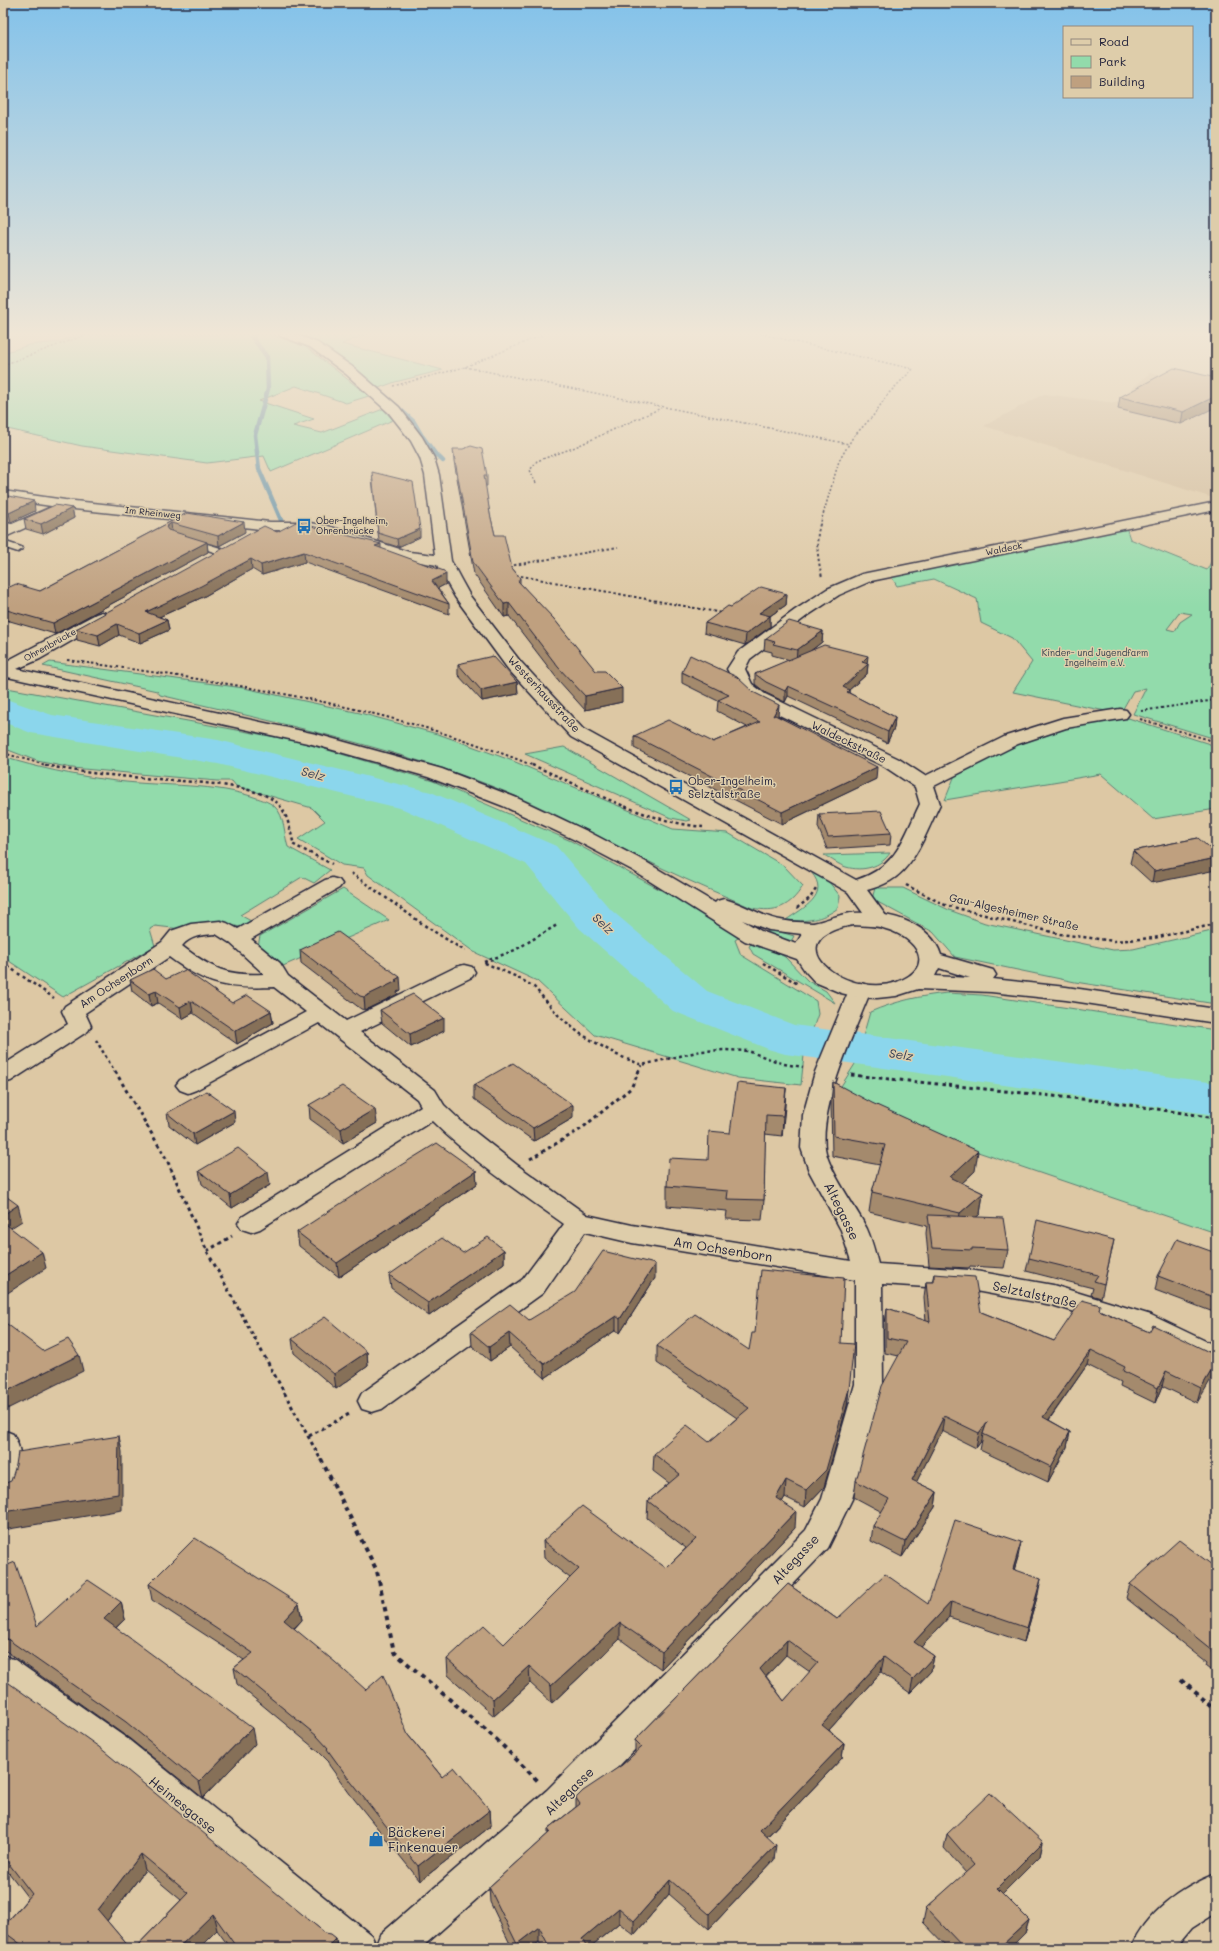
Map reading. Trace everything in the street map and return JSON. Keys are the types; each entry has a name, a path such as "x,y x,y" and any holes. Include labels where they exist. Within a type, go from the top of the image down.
{"street":[{"name":"Westerhausstraße","path":"406,425 418,440 427,458 432,475 443,560 463,597 514,665 577,733 854,888 878,920"},
{"name":"Im Rheinweg","path":"3,495 65,504 270,526 304,526 328,530 407,556 443,560"},
{"path":"7,529 65,504"},
{"name":"Waldeck","path":"801,613 833,592 867,577 908,567 1216,506"},
{"path":"202,563 270,526"},
{"name":"Ohrenbrücke","path":"3,670 34,655 114,610"},
{"name":"Waldeckstraße","path":"801,613 744,656 736,669 746,687 759,698 892,763 924,784"},
{"path":"3,670 316,739 435,773 510,802 582,836 639,866 769,924 819,930"},
{"path":"853,919 854,888 885,876 899,863 908,848 930,804 924,784 1012,740 1063,723 1120,714"},
{"path":"639,866 753,936 806,955"},
{"path":"238,938 338,873"},
{"path":"853,919 878,920 890,923 911,932 925,944 931,958 928,969 915,982 904,987 890,990 860,990 834,983 823,977 809,963 806,955 806,947 809,939 819,930 834,923 853,919"},
{"name":"Am Ochsenborn","path":"3,1076 170,947 179,936 191,930 220,927 238,938 272,968 280,980 428,1095 434,1109 452,1127 508,1171 579,1222 632,1234 868,1273"},
{"path":"170,947 187,960 222,978 236,981 280,980"},
{"path":"931,958 994,978 1062,993"},
{"path":"346,1030 471,962"},
{"path":"915,982 978,984 1062,993 1216,1016"},
{"name":"Altegasse","path":"402,1945 560,1802 817,1539 837,1499 869,1384 868,1273 854,1230 822,1171 813,1148 815,1115 830,1066 847,1019 860,990"},
{"path":"188,1085 322,1012"},
{"path":"251,1223 434,1109"},
{"path":"372,1401 533,1286 579,1222"},
{"name":"Selztalstraße","path":"868,1273 970,1280 1053,1295 1141,1322 1216,1358"},
{"path":"3,1442 7,1458 3,1488"},
{"name":"Heimesgasse","path":"3,1670 117,1751 358,1948"},
{"path":"1150,1948 1178,1916 1216,1892"}],"lane":[{"path":"180,539 237,545"},
{"path":"3,544 18,549"}],"path":[{"path":"536,483 530,470 537,461 573,448 622,425"},
{"path":"753,425 849,444"},
{"path":"833,592 824,587 818,559 818,531 839,461 849,444 864,425"},
{"path":"502,567 618,547"},
{"path":"512,574 723,613"},
{"path":"34,655 248,686 363,711 444,733 518,759 665,822 707,827"},
{"path":"1120,714 1216,700"},
{"path":"1120,714 1216,742"},
{"path":"3,753 65,770 223,785 264,796 276,802 282,809 294,845 338,873 354,874 427,927 471,962 483,962 515,950 557,925"},
{"name":"Gau-Algesheimer Straße","path":"885,876 945,905 1060,934 1114,941 1154,938 1216,924"},
{"path":"793,910 810,898 816,888 815,882"},
{"path":"760,961 799,985"},
{"path":"483,962 517,977 534,987 559,1016 579,1033 617,1056 642,1065 701,1051 748,1051 784,1064 830,1066 1110,1102 1216,1118"},
{"path":"3,963 76,1019 93,1035 167,1160 207,1251 309,1436 377,1571 394,1652 496,1739 560,1802"},
{"path":"508,1171 581,1129 631,1088 642,1065"},
{"path":"207,1251 251,1223"},
{"path":"309,1436 372,1401"},
{"path":"1181,1680 1216,1710"}],"shaded area":[{"path":"1216,425 1216,499 984,426"}],"green space":[{"path":"3,425 296,425 293,426 322,433 342,425 381,425 271,472 264,456 207,463 82,446 3,428"},
{"name":"Kinder- und Jugendfarm Ingelheim e.V.","path":"1126,527 1130,539 1207,570 1213,558 1216,556 1216,739 1133,714 1146,688 1133,691 1120,714 1013,692 1032,662 1012,638 981,623 977,599 934,579 897,586 891,576","holes":["1180,612 1192,614 1180,622 1175,631 1167,629"]},
{"path":"50,662 244,688 360,713 441,735 513,761 673,829 728,833 784,866 803,886 793,899 782,907 768,910 752,908 664,869 505,791 442,768 362,744 160,695 157,691 43,666"},
{"path":"7,688 297,741 433,781 571,841 743,935 735,940 741,955 816,1001 818,1014 804,1055 801,1085 738,1078 595,1035 537,981 474,952 368,875 364,868 342,865 298,839 325,821 312,808 236,786 232,781 217,781 72,768 37,761 3,748 3,689"},
{"path":"1122,716 1216,746 1216,809 1153,819 1101,774 945,800 957,770 1019,742 1069,727"},
{"path":"564,747 691,820 687,821 671,818 525,754"},
{"path":"3,757 43,768 82,776 127,782 216,789 261,799 273,805 281,815 288,847 330,870 314,883 302,877 240,915 251,921 240,927 221,923 181,929 155,926 150,929 155,946 63,997 3,957"},
{"path":"890,853 877,865 859,869 843,866 824,855"},
{"path":"813,871 829,882 840,896 838,908 820,918 800,921 786,920 807,906 816,894 818,888 816,880 811,872"},
{"path":"875,888 903,888 949,910 985,923 1113,950 1133,949 1216,930 1216,1004 1075,982 955,957 933,932 872,899"},
{"path":"343,889 389,920 283,966 258,946 260,936"},
{"path":"771,929 794,936 789,945 763,935"},
{"path":"755,941 785,957 808,981 826,991 835,1003 753,954 749,946"},
{"path":"947,993 982,995 1216,1030 1216,1233 831,1102 855,1064 870,1012 908,1000"}],"building":[{"path":"471,446 482,449 487,475 484,475 495,535 504,535 512,568 520,578 518,581 554,619 596,671 605,671 622,688 585,696 558,667 509,603 504,604 473,562 453,449 463,449"},
{"path":"372,472 413,482 420,529 397,539 378,533"},
{"path":"3,495 34,501 9,513 3,512"},
{"path":"55,505 72,508 41,524 24,519"},
{"path":"187,513 244,522 218,536 171,523 166,527 168,530 207,542 53,623 3,609 3,590 16,584 40,591"},
{"path":"296,522 381,544 375,546 444,571 446,574 432,581 449,604 304,552 261,565 251,559 201,586 146,612 167,620 139,633 117,624 98,635 76,629 264,526 277,532"},
{"path":"761,587 787,594 759,613 770,616 746,634 705,623 728,606 731,607"},
{"path":"789,621 823,631 797,650 773,644 775,642 765,639"},
{"path":"824,645 868,656 862,662 868,664 843,687 849,690 847,692 895,717 888,732 788,686 785,691 766,682 755,674"},
{"path":"690,655 737,677 753,692 779,705 773,716 775,715 877,767 782,812 634,736 668,720 713,742 760,722 718,700 729,695 682,672"},
{"path":"493,656 517,682 481,690 458,664"},
{"path":"881,811 891,833 828,837 819,814"},
{"path":"1198,838 1216,854 1216,858 1154,871 1133,851"},
{"path":"338,932 400,977 395,980 397,981 364,997 360,996 300,950"},
{"path":"153,969 166,979 185,970 232,1003 247,995 271,1011 235,1031 191,1001 180,1007 156,991 149,994 130,980"},
{"path":"413,994 444,1018 410,1034 380,1010"},
{"path":"513,1063 573,1105 533,1128 474,1085"},
{"path":"833,1082 872,1103 978,1151 950,1177 983,1193 960,1213 872,1192 885,1145 834,1136"},
{"path":"737,1083 786,1088 783,1116 766,1115 764,1200 727,1199 728,1191 667,1186 669,1158 708,1160 709,1131 730,1133"},
{"path":"342,1086 375,1109 341,1129 309,1105"},
{"path":"206,1091 234,1111 193,1134 167,1113"},
{"path":"437,1143 476,1171 337,1263 297,1232 380,1178"},
{"path":"238,1148 268,1172 230,1195 199,1171"},
{"path":"3,1194 18,1205 3,1215"},
{"path":"928,1215 1003,1218 1008,1250 932,1248"},
{"path":"1037,1220 1114,1240 1104,1284 1094,1281 1098,1275 1029,1258"},
{"path":"3,1222 42,1252 3,1277"},
{"path":"488,1237 504,1250 428,1303 389,1275 442,1238 463,1253"},
{"path":"1177,1239 1216,1253 1216,1298 1158,1276"},
{"path":"603,1251 655,1264 620,1319 616,1316 544,1364 509,1333 489,1347 471,1332 510,1304 529,1320 575,1292"},
{"path":"761,1270 844,1278 841,1343 854,1344 849,1389 826,1470 806,1490 786,1480 776,1498 796,1511 662,1652 620,1623 551,1686 529,1666 493,1699 447,1659 484,1625 504,1644 579,1569 543,1541 582,1506 666,1568 696,1539 648,1501 680,1474 654,1454 687,1425 709,1442 749,1408 657,1346 695,1314 749,1350 752,1333 755,1333"},
{"path":"934,1274 975,1277 981,1312 1054,1341 1082,1300 1100,1305 1099,1310 1149,1332 1153,1325 1216,1354 1216,1363 1201,1388 1166,1371 1158,1388 1123,1371 1125,1367 1091,1350 1043,1417 1070,1432 1051,1467 983,1434 987,1422 979,1433 944,1416 912,1480 937,1492 905,1542 873,1526 889,1499 856,1481 882,1386 906,1342 887,1338 887,1308 930,1322 926,1282 934,1282"},
{"path":"325,1317 367,1352 334,1374 292,1339"},
{"path":"3,1321 43,1351 68,1339 79,1355 3,1393"},
{"path":"119,1436 118,1494 3,1512 3,1484 11,1481 18,1452"},
{"path":"955,1520 1021,1542 1013,1569 1041,1579 1027,1628 951,1602 914,1642 934,1656 913,1679 884,1657 822,1725 844,1743 760,1830 776,1845 709,1914 670,1880 634,1921 619,1908 582,1939 587,1948 550,1948 539,1927 517,1944 489,1887 550,1832 548,1829 580,1804 576,1798 583,1791 622,1765 642,1747 635,1740 788,1584 837,1619 885,1574 928,1604","holes":["787,1640 818,1662 784,1701 760,1669"]},
{"path":"195,1538 299,1604 284,1620 366,1690 383,1675 408,1735 442,1777 454,1767 490,1810 418,1866 348,1778 327,1749 328,1748 317,1736 234,1668 253,1653 149,1584"},
{"path":"1179,1540 1216,1568 1216,1655 1211,1651 1212,1650 1130,1584"},
{"path":"15,1562 37,1626 88,1580 121,1602 104,1619 252,1728 199,1782 126,1722 3,1636 3,1567"},
{"path":"3,1680 99,1747 325,1933 331,1934 336,1938 326,1948 237,1948 213,1914 178,1948 135,1948 188,1893 141,1854 98,1910 130,1948 26,1948 3,1931 3,1927 32,1894 3,1856"},
{"path":"990,1793 1043,1842 997,1888 1029,1920 999,1948 964,1948 926,1908 974,1865 947,1834"},
{"path":"781,1943 785,1948 775,1948"}],"waterway":[{"path":"258,425 255,435 259,469 281,520"},
{"path":"416,425 422,436"},
{"path":"423,437 436,455"},
{"path":"438,456 443,461"},
{"name":"Selz","path":"3,709 44,725 218,752 417,800 541,855 595,919 690,1001 785,1039 1216,1099"}],"place":[{"name":"Ober-Ingelheim, Ohrenbrücke","path":"304,526"},
{"name":"Ober-Ingelheim, Selztalstraße","path":"676,787"},
{"name":"Bäckerei Finkenauer","path":"376,1839"}]}
